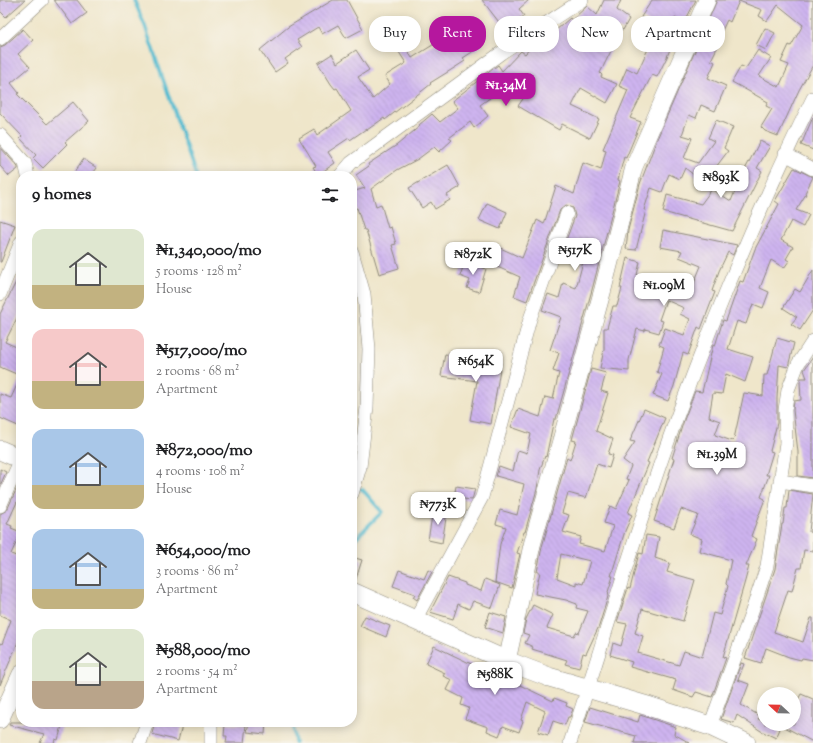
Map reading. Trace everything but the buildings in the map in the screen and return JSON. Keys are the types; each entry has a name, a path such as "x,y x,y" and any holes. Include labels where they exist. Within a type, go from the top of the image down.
{"main road":[{"path":"0,450 16,457"},
{"path":"357,594 506,661 548,677 710,726 736,741"}],"street":[{"path":"0,38 42,0"},
{"path":"344,171 351,163 501,53 582,0"},
{"path":"506,661 532,545 603,289 634,167 707,0"},
{"path":"570,743 610,617 677,417 759,214 785,154 813,98"},
{"path":"0,135 25,163 27,171"},
{"path":"785,154 813,169"},
{"path":"415,620 482,498 530,319 567,213"},
{"path":"0,294 16,254"},
{"path":"357,270 364,294 369,350 367,407 360,467 357,477"},
{"path":"710,726 767,566 786,443 785,410 788,390 798,364 813,341"},
{"path":"0,506 16,470"},
{"path":"780,481 813,486"},
{"path":"0,720 16,685"},
{"path":"140,743 145,727"},
{"path":"211,727 211,743"}],"waterway":[{"path":"134,0 145,26 194,171"},
{"path":"357,489 362,489 382,512 357,537"},
{"path":"293,727 295,743"}]}
